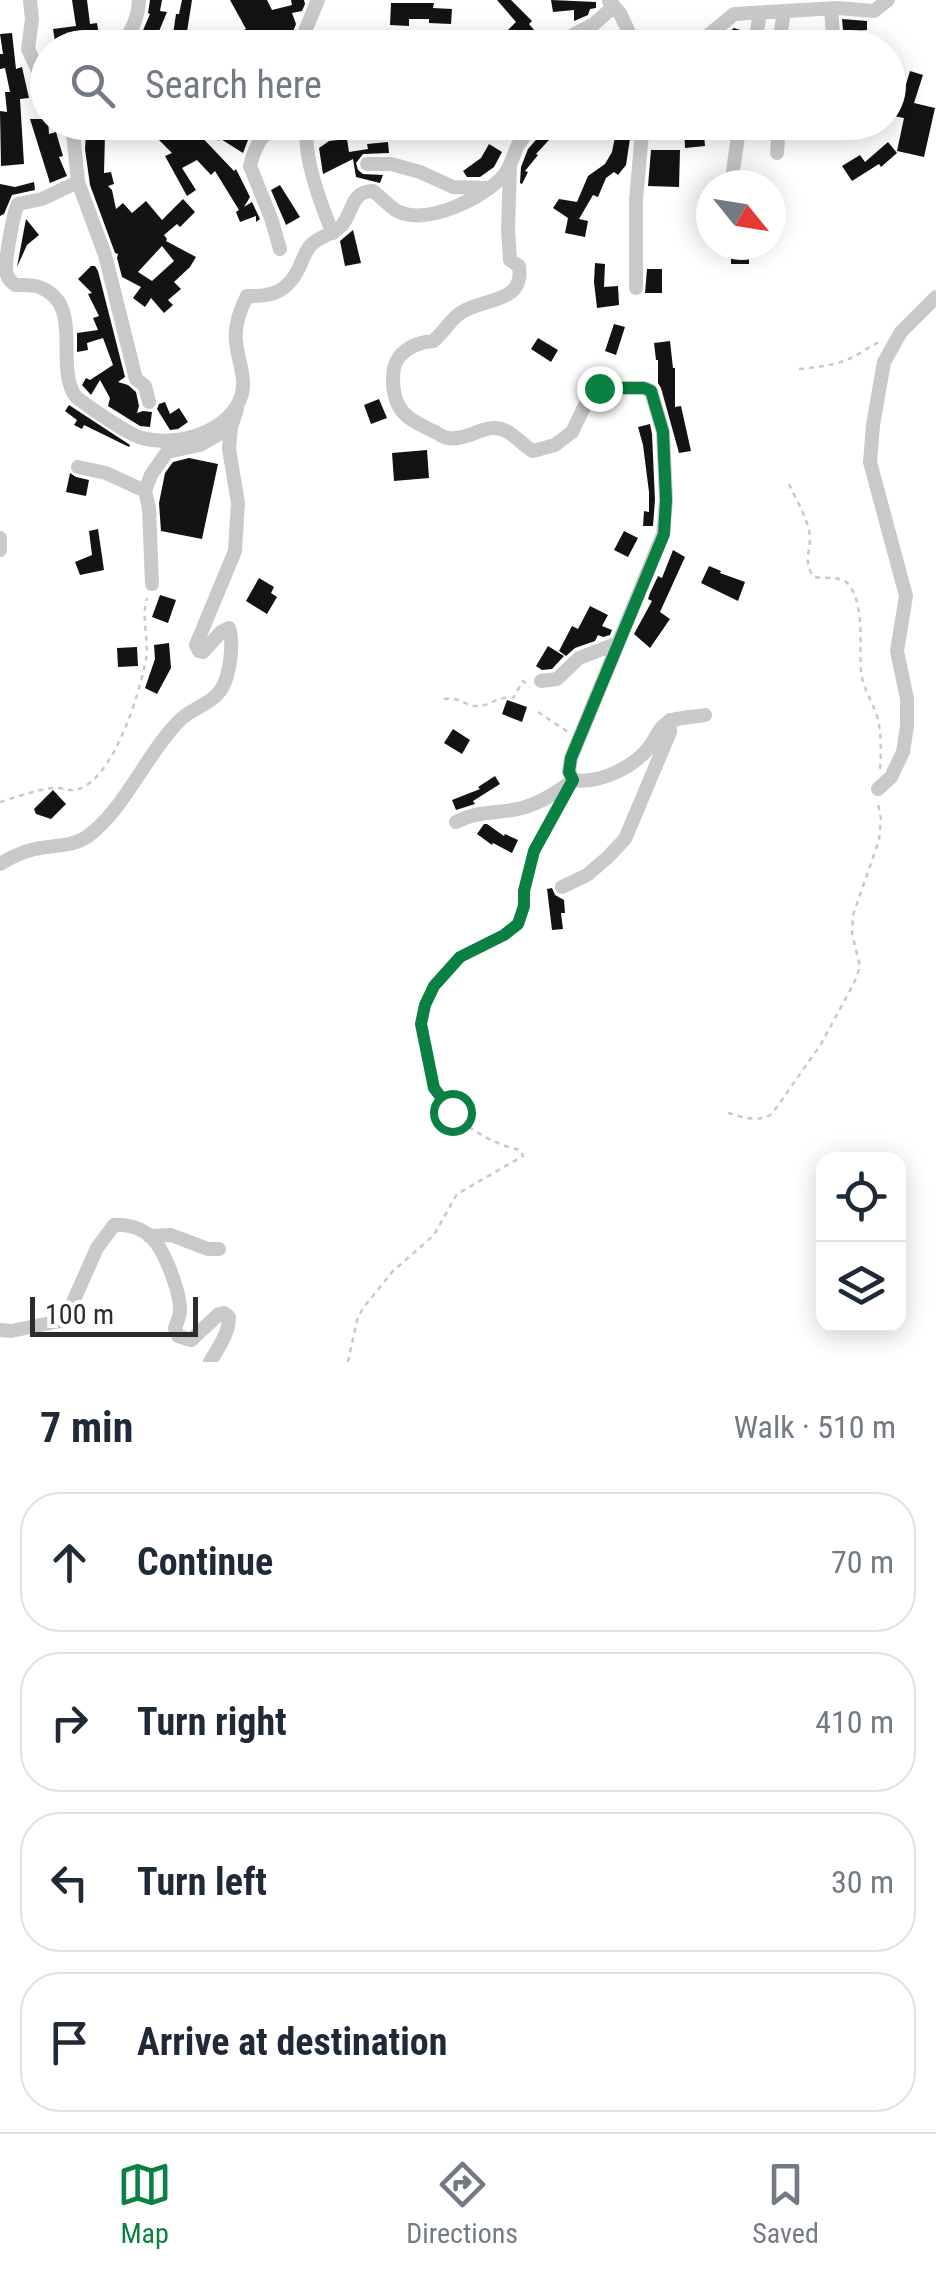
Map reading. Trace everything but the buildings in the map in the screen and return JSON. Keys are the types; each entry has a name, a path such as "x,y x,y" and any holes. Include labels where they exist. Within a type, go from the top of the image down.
{"street":[{"path":"30,0 30,30"},
{"path":"130,30 140,0"},
{"path":"306,30 318,0"},
{"path":"714,30 734,14 874,11 888,0"},
{"path":"582,30 594,24 610,3 620,12 628,30"},
{"path":"831,9 833,30"},
{"path":"781,30 784,12"},
{"path":"757,30 760,13"},
{"path":"74,140 78,182 106,255 136,379 145,386 149,402"},
{"path":"261,140 250,166 280,248"},
{"path":"306,140 333,233"},
{"path":"521,140 510,167 510,260 519,266 521,276 514,291 462,312 434,342 420,342 402,352 394,363 393,381 400,410 413,422 449,438 493,428 509,432 533,452 572,432 587,401 599,388 651,391 663,432 664,534 576,746 569,772 573,780"},
{"path":"636,288 636,200 641,140"},
{"path":"734,170 738,140"},
{"path":"777,153 778,140"},
{"path":"367,164 391,164 453,187 488,188"},
{"path":"0,864 14,855 72,844 87,836 115,808 181,718 207,703 222,688 231,657 232,632 229,628 221,632 203,652 196,646 235,551 238,503 230,428 243,391 243,370 235,340 238,314 247,296 264,297 290,285 310,245 341,227 364,191 373,191 397,210 416,216 446,212 501,179 510,167"},
{"path":"78,182 42,199 18,204 6,260 6,274 15,285 36,285 58,300 67,326 67,377 76,397 140,438 172,442 216,428 238,406"},
{"path":"878,789 891,778 903,752 908,699 897,650 906,596 870,462 873,425 884,362 900,332 936,297"},
{"path":"152,584 146,491 151,475 167,452 200,445 230,428"},
{"path":"78,467 106,473 146,491"},
{"path":"0,538 0,550"},
{"path":"540,681 557,679 579,658 618,643"},
{"path":"456,822 471,814 526,807 573,780 592,780 632,764 670,720 705,715"},
{"path":"562,887 587,875 625,839 670,732 670,720"},
{"path":"0,1330 65,1320 97,1248 114,1224 127,1224 149,1236 165,1259 179,1297 180,1315 175,1328 178,1336 190,1340 220,1314 224,1312 229,1317 229,1325 210,1362"},
{"path":"149,1236 170,1236 208,1249 220,1248"}],"path":[{"path":"799,368 831,366 900,332"},
{"path":"728,1113 750,1119 764,1119 772,1114 821,1044 854,983 860,967 852,933 853,915 882,819 878,789 882,745 877,717 862,677 858,607 846,582 814,577 808,570 810,537 789,484"},
{"path":"0,802 54,788 75,790 92,782 106,764 132,711 146,658 144,608 152,584"},
{"path":"444,698 481,706 503,697 514,698 523,682 534,689 540,681"},
{"path":"538,712 570,734 576,746"},
{"path":"348,1362 363,1308 393,1271 434,1235 458,1194 523,1156 520,1150 477,1134 452,1112 434,1088 421,1024 434,986 460,957 518,924 534,851 573,780"}],"route":[{"path":"452,1112 434,1088 421,1024 425,1005 434,986 460,957 518,924 534,851 573,780 569,772 571,758 664,534 663,432 651,391 599,388"}]}
